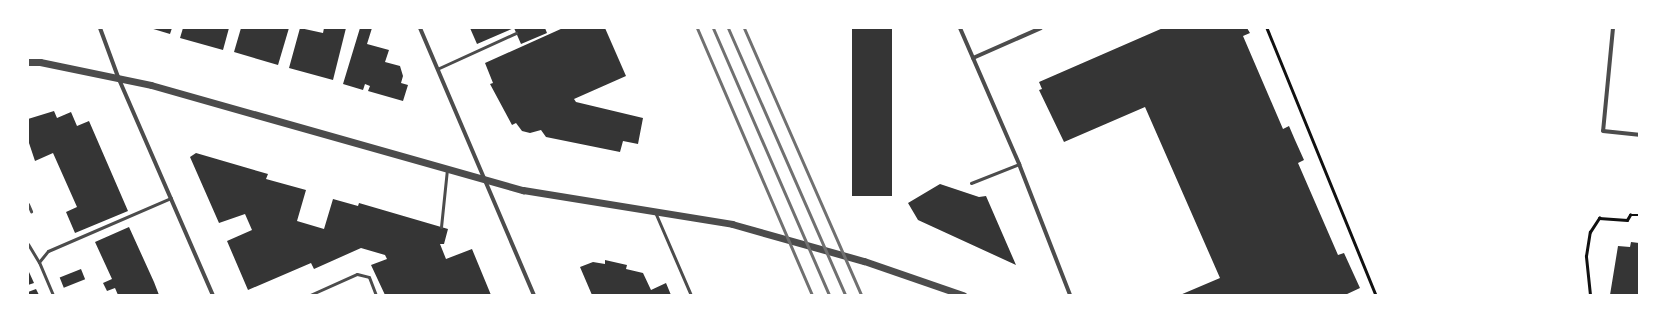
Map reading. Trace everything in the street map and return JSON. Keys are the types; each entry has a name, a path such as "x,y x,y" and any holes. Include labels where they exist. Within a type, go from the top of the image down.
{"street":[{"path":"100,28 118,77 213,295"},
{"path":"420,28 534,295"},
{"path":"960,28 1018,164 1070,295"},
{"path":"973,58 1041,28"},
{"path":"1613,28 1603,131 1639,135"},
{"path":"28,62 40,62 118,77 523,190 654,210 739,226 864,261 963,295"}],"lane":[{"path":"438,69 516,33"},
{"path":"971,183 1018,164"},
{"path":"441,227 447,169"},
{"path":"38,262 48,251 171,198"},
{"path":"28,204 31,211"},
{"path":"654,210 691,295"},
{"path":"28,244 53,295"},
{"path":"310,295 357,274 369,277 376,295"}],"path":[{"path":"1267,28 1376,295"},
{"path":"1590,295 1586,256 1590,232 1599,218 1627,220 1630,215 1639,215"}],"building":[{"path":"150,28 172,28 170,34"},
{"path":"183,28 229,28 223,50 180,38"},
{"path":"241,28 289,28 278,65 234,52"},
{"path":"300,28 323,33 324,28 346,28 333,80 289,68"},
{"path":"360,28 372,28 367,44 389,50 385,62 400,66 403,76 401,83 408,85 403,101 368,91 370,86 365,84 363,90 343,84"},
{"path":"470,28 514,28 477,44"},
{"path":"514,28 545,28 547,33 521,44"},
{"path":"563,28 605,28 626,76 574,99 576,102 643,118 638,144 623,141 620,152 546,137 541,130 530,133 522,131 516,123 512,125 490,84 493,83 485,63"},
{"path":"852,28 892,28 892,196 852,196"},
{"path":"1163,28 1247,28 1250,33 1243,36 1283,129 1289,126 1304,160 1298,163 1338,255 1344,253 1360,288 1345,295 1180,295 1220,278 1145,107 1064,142 1039,90 1042,89 1039,82"},
{"path":"54,111 57,118 71,112 77,126 89,121 128,211 75,233 66,212 77,207 53,153 35,161 28,140 28,119"},
{"path":"196,153 268,174 266,179 306,190 297,221 324,229 333,199 358,206 359,203 448,229 444,244 440,244 446,259 472,249 491,295 385,295 371,265 387,259 385,255 361,248 314,269 311,263 248,290 227,241 252,230 245,214 219,223 190,157"},
{"path":"940,184 979,197 986,196 1016,265 918,220 908,203"},
{"path":"129,227 159,295 118,295 115,288 107,291 103,283 112,279 95,242"},
{"path":"1631,242 1639,243 1639,295 1610,295 1618,246 1630,247"},
{"path":"605,260 627,265 626,269 643,273 651,290 666,283 671,295 592,295 580,267 593,262 605,264"},
{"path":"81,269 85,279 64,288 60,278"},
{"path":"29,272 34,283 28,285 28,273"},
{"path":"36,289 39,295 28,295 28,292"}],"railway":[{"path":"697,28 812,295"},
{"path":"713,28 829,295"},
{"path":"728,28 845,295"},
{"path":"744,28 861,295"}]}
